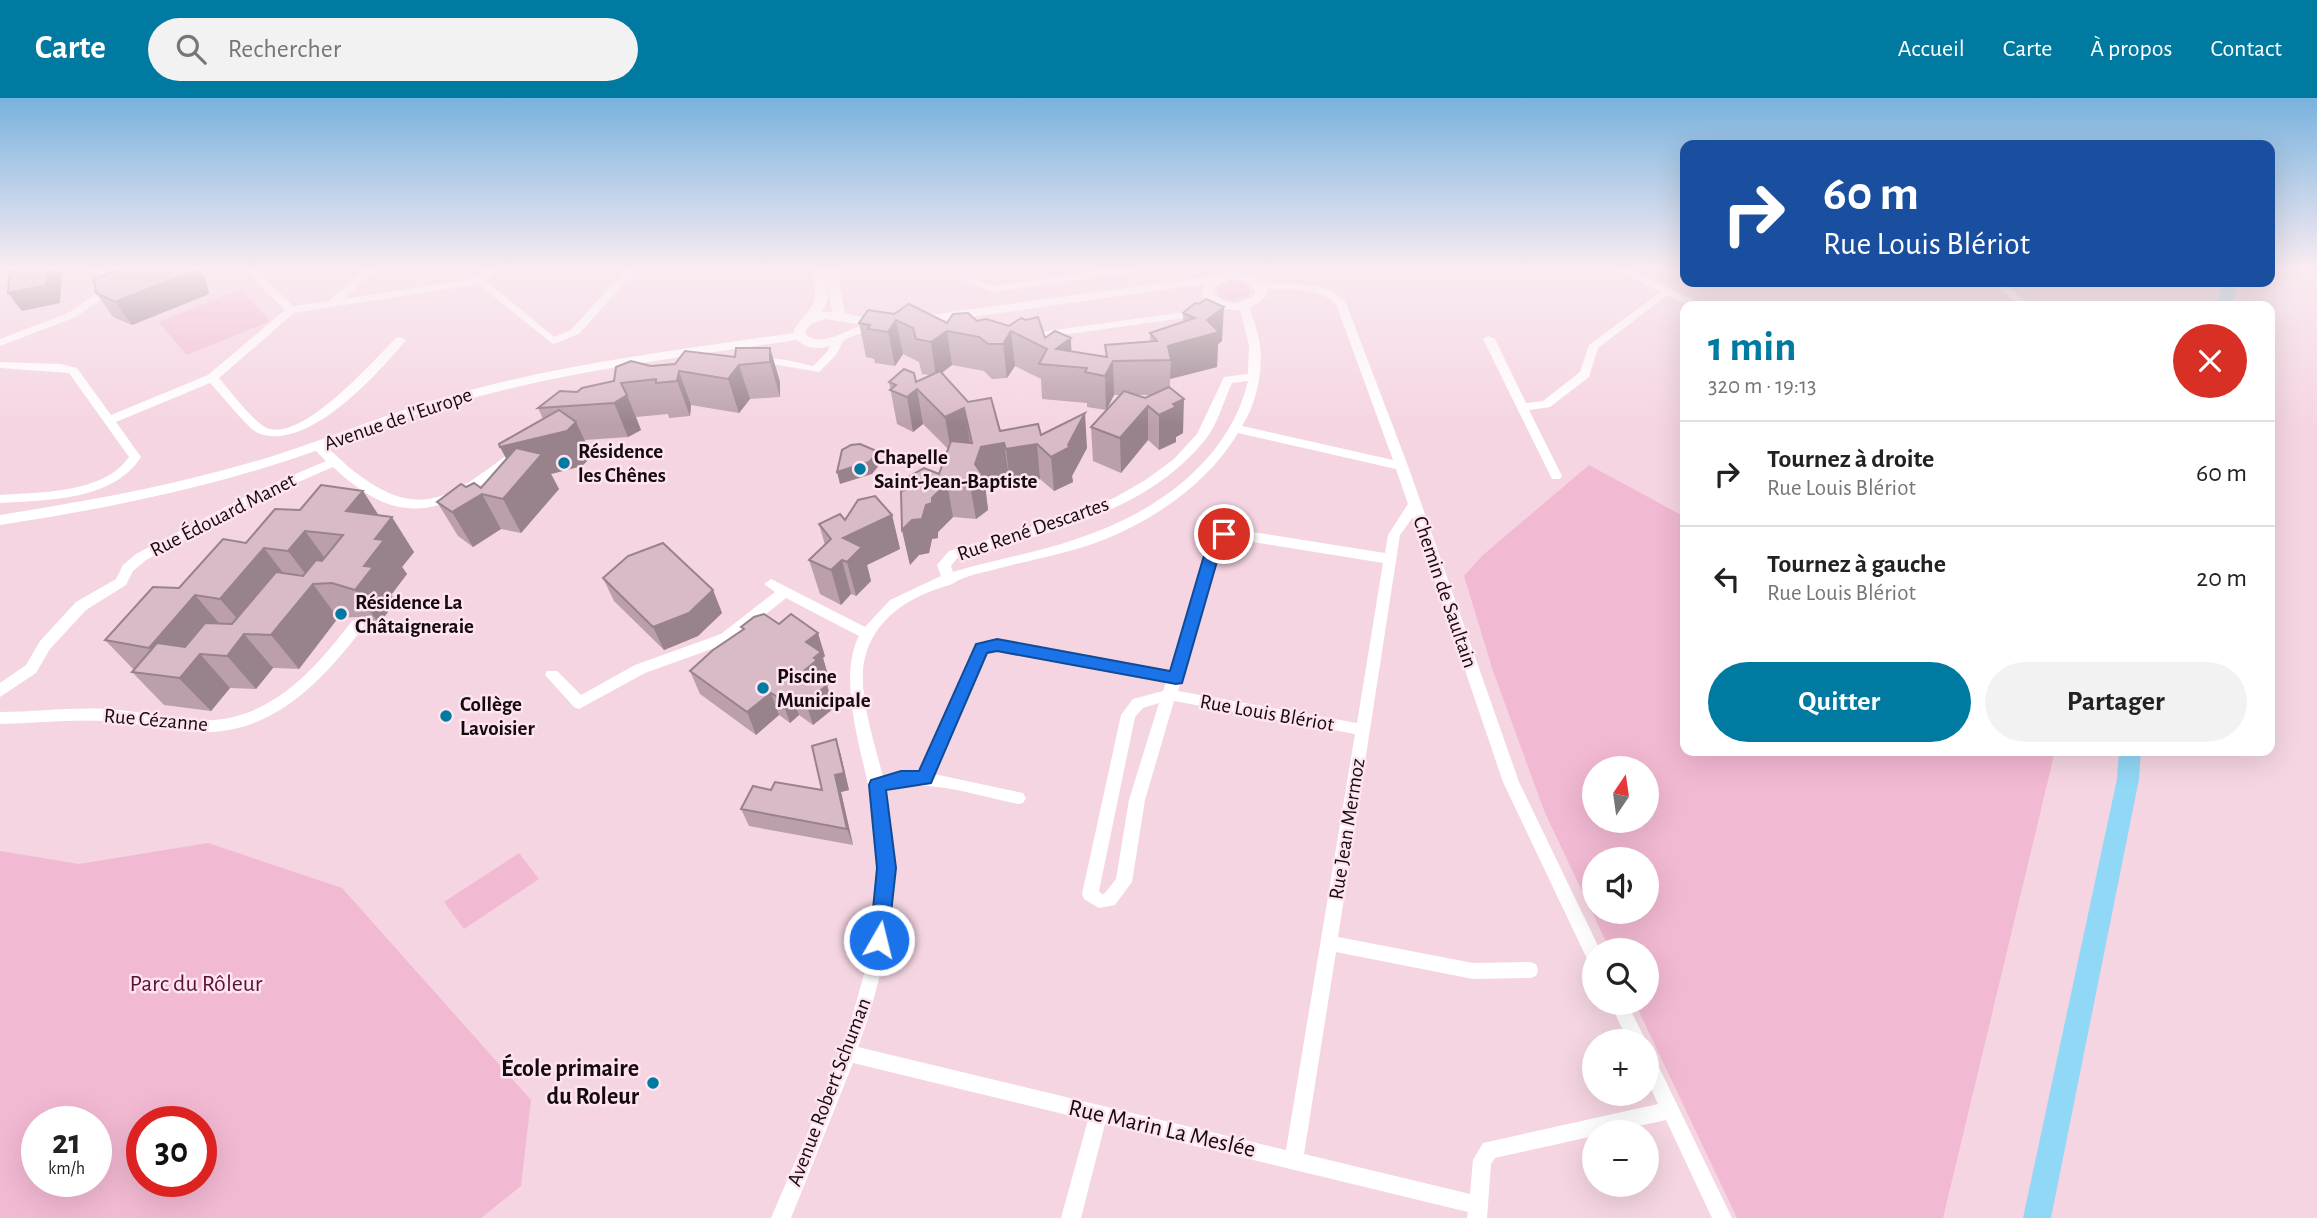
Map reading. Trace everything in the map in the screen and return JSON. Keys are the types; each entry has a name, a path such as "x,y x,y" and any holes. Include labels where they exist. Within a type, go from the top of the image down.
{"main road":[{"path":"2037,1218 2128,779 2130,756"},
{"path":"2128,779 2136,756"}],"street":[{"path":"0,343 60,320"},
{"path":"110,420 212,377 279,320"},
{"path":"528,320 553,341 575,332 586,320"},
{"path":"800,336 801,326 809,320"},
{"path":"744,344 746,365 778,362 815,370 834,351 850,328 844,320"},
{"path":"842,338 889,324 864,320"},
{"path":"903,323 924,320"},
{"path":"959,320 965,330"},
{"path":"1010,338 1156,320"},
{"path":"771,584 867,634 898,601 949,580 1098,536 1160,505 1208,465 1238,429 1250,400 1255,376 1254,334 1249,320"},
{"name":"Chemin de Saultain","path":"1347,320 1402,466 1511,782 1585,938"},
{"path":"1522,407 1546,404 1585,374 1593,347 1628,320"},
{"name":"Avenue de l'Europe","path":"0,520 79,509 156,493 317,446 431,405 514,382 596,365 800,336 815,344 842,338"},
{"path":"212,377 260,430 285,433 319,416 400,340"},
{"path":"1489,340 1556,476"},
{"path":"0,365 61,367 73,370 135,454 135,461 122,472 89,487 0,499"},
{"path":"1160,505 1139,489 1201,438 1228,380 1255,376"},
{"path":"1238,429 1402,466"},
{"path":"317,446 370,492 396,504 415,506 470,489 521,450"},
{"name":"Rue Édouard Manet","path":"0,691 31,669 45,645 81,606 116,586 141,557 260,494 333,462"},
{"name":"Rue René Descartes","path":"949,580 944,565 954,554 1084,516 1139,489"},
{"name":"Rue Jean Mermoz","path":"1294,1160 1390,559 1397,527 1415,503"},
{"path":"1171,695 1138,703 1128,715 1090,892 1094,899 1109,900 1122,888 1137,800 1171,695 1216,542 1220,536 1234,534 1390,559"},
{"path":"552,675 579,704 640,669 726,638 785,591"},
{"name":"Rue Cézanne","path":"0,718 85,714 211,726 242,721 268,710 308,683 332,659 357,625"},
{"name":"Avenue Robert Schuman","path":"781,1218 847,1054 869,988 883,911 886,851 877,785 856,675 858,658 867,634"},
{"name":"Rue Louis Blériot","path":"925,778 979,652 984,647 997,645 1176,678"},
{"name":"Rue Louis Blériot","path":"1171,695 1363,730"},
{"path":"877,785 901,779 925,778 1018,798"},
{"path":"1329,943 1473,971 1530,970"},
{"name":"Rue Marin La Meslée","path":"847,1054 1294,1160 1477,1211"},
{"path":"1659,1086 1722,1218"},
{"path":"1477,1211 1482,1160 1496,1147 1671,1110"},
{"path":"1071,1218 1099,1114"}],"green space":[{"path":"162,320 270,321 187,355 158,322"},
{"path":"1589,465 1680,514 1680,756 2054,756 1943,1218 1737,1218 1659,1054 1659,1029 1647,1029 1641,1015 1659,1015 1659,938 1604,938 1598,924 1659,924 1659,847 1582,847 1582,891 1545,813 1493,671 1464,576 1483,555"},
{"name":"Parc du Rôleur","path":"208,843 342,888 531,1100 521,1186 481,1218 0,1218 0,851 79,864"},
{"path":"519,853 539,879 464,929 444,902"}],"building":[{"path":"861,320 896,320 888,332 868,329 870,325 859,323"},
{"path":"897,320 942,320 947,323 949,320 990,320 1009,326 1018,320 1039,320 1045,338 1055,331 1071,338 1056,349 1107,357 1105,345 1157,341 1150,333 1188,320 1207,320 1219,332 1168,346 1171,360 1113,361 1105,376 1085,372 1087,368 1039,364 1047,349 1011,331 1003,344 988,344 979,337 947,331 931,342 916,339 913,328"},
{"path":"736,348 770,348 770,362 739,365 728,379 679,371 677,381 656,383 656,379 621,383 627,395 614,403 538,408 560,391 577,392 582,388 614,381 616,367 631,361 651,366 675,364 685,351 735,357"},
{"path":"904,369 914,373 916,382 940,371 968,402 991,398 1000,431 1038,424 1041,435 1085,413 1068,445 1070,447 1051,457 1037,444 1006,449 1004,443 981,447 975,464 983,476 970,485 947,483 932,498 932,503 926,505 922,519 912,520 902,530 901,491 910,489 910,476 924,468 939,474 951,441 972,443 964,408 945,417 917,389 907,397 890,390 896,385 889,382"},
{"path":"1169,387 1184,399 1173,404 1176,407 1159,415 1148,406 1120,438 1091,427 1124,391 1145,398"},
{"path":"559,410 576,422 567,431 500,447 499,444"},
{"path":"860,444 879,452 869,462 837,472 842,450"},
{"path":"516,448 542,454 503,499 482,494 452,512 437,502 461,484 466,487 474,483 481,488"},
{"path":"321,485 363,491 346,511 392,517 375,539 384,540 364,566 373,567 355,590 332,583 313,584 271,635 244,634 227,656 200,654 180,678 132,672 157,643 185,647 205,623 232,624 276,572 303,576 316,560 322,561 343,535 305,531 288,551 264,548 220,599 195,595 149,648 105,640 153,587 179,588 223,539 246,543 275,509 300,510"},
{"path":"875,496 892,515 843,538 862,547 847,562 842,560 831,570 809,560 831,539 819,524 840,514 845,520 858,500"},
{"path":"663,543 713,590 689,613 653,627 603,578 628,556"},
{"name":"Piscine Municipale","path":"764,614 779,624 791,614 818,633 806,642 821,652 814,658 817,660 805,670 827,685 806,703 791,693 782,700 771,693 747,712 690,671 713,650 744,629 741,627 754,617"},
{"path":"836,739 844,773 835,775 847,829 741,809 753,786 771,790 775,782 822,790 812,746"}],"place":[{"name":"Résidence les Chênes","path":"564,463"},
{"name":"Chapelle Saint-Jean-Baptiste","path":"860,469"},
{"name":"Résidence La Châtaigneraie","path":"341,614"},
{"name":"Piscine Municipale","path":"763,688"},
{"name":"Collège Lavoisier","path":"446,716"},
{"name":"École primaire du Roleur","path":"653,1083"}],"route":[{"path":"879,940 887,868 877,785 901,779 925,778 981,648 997,645 1176,678 1217,538 1224,534"}]}
